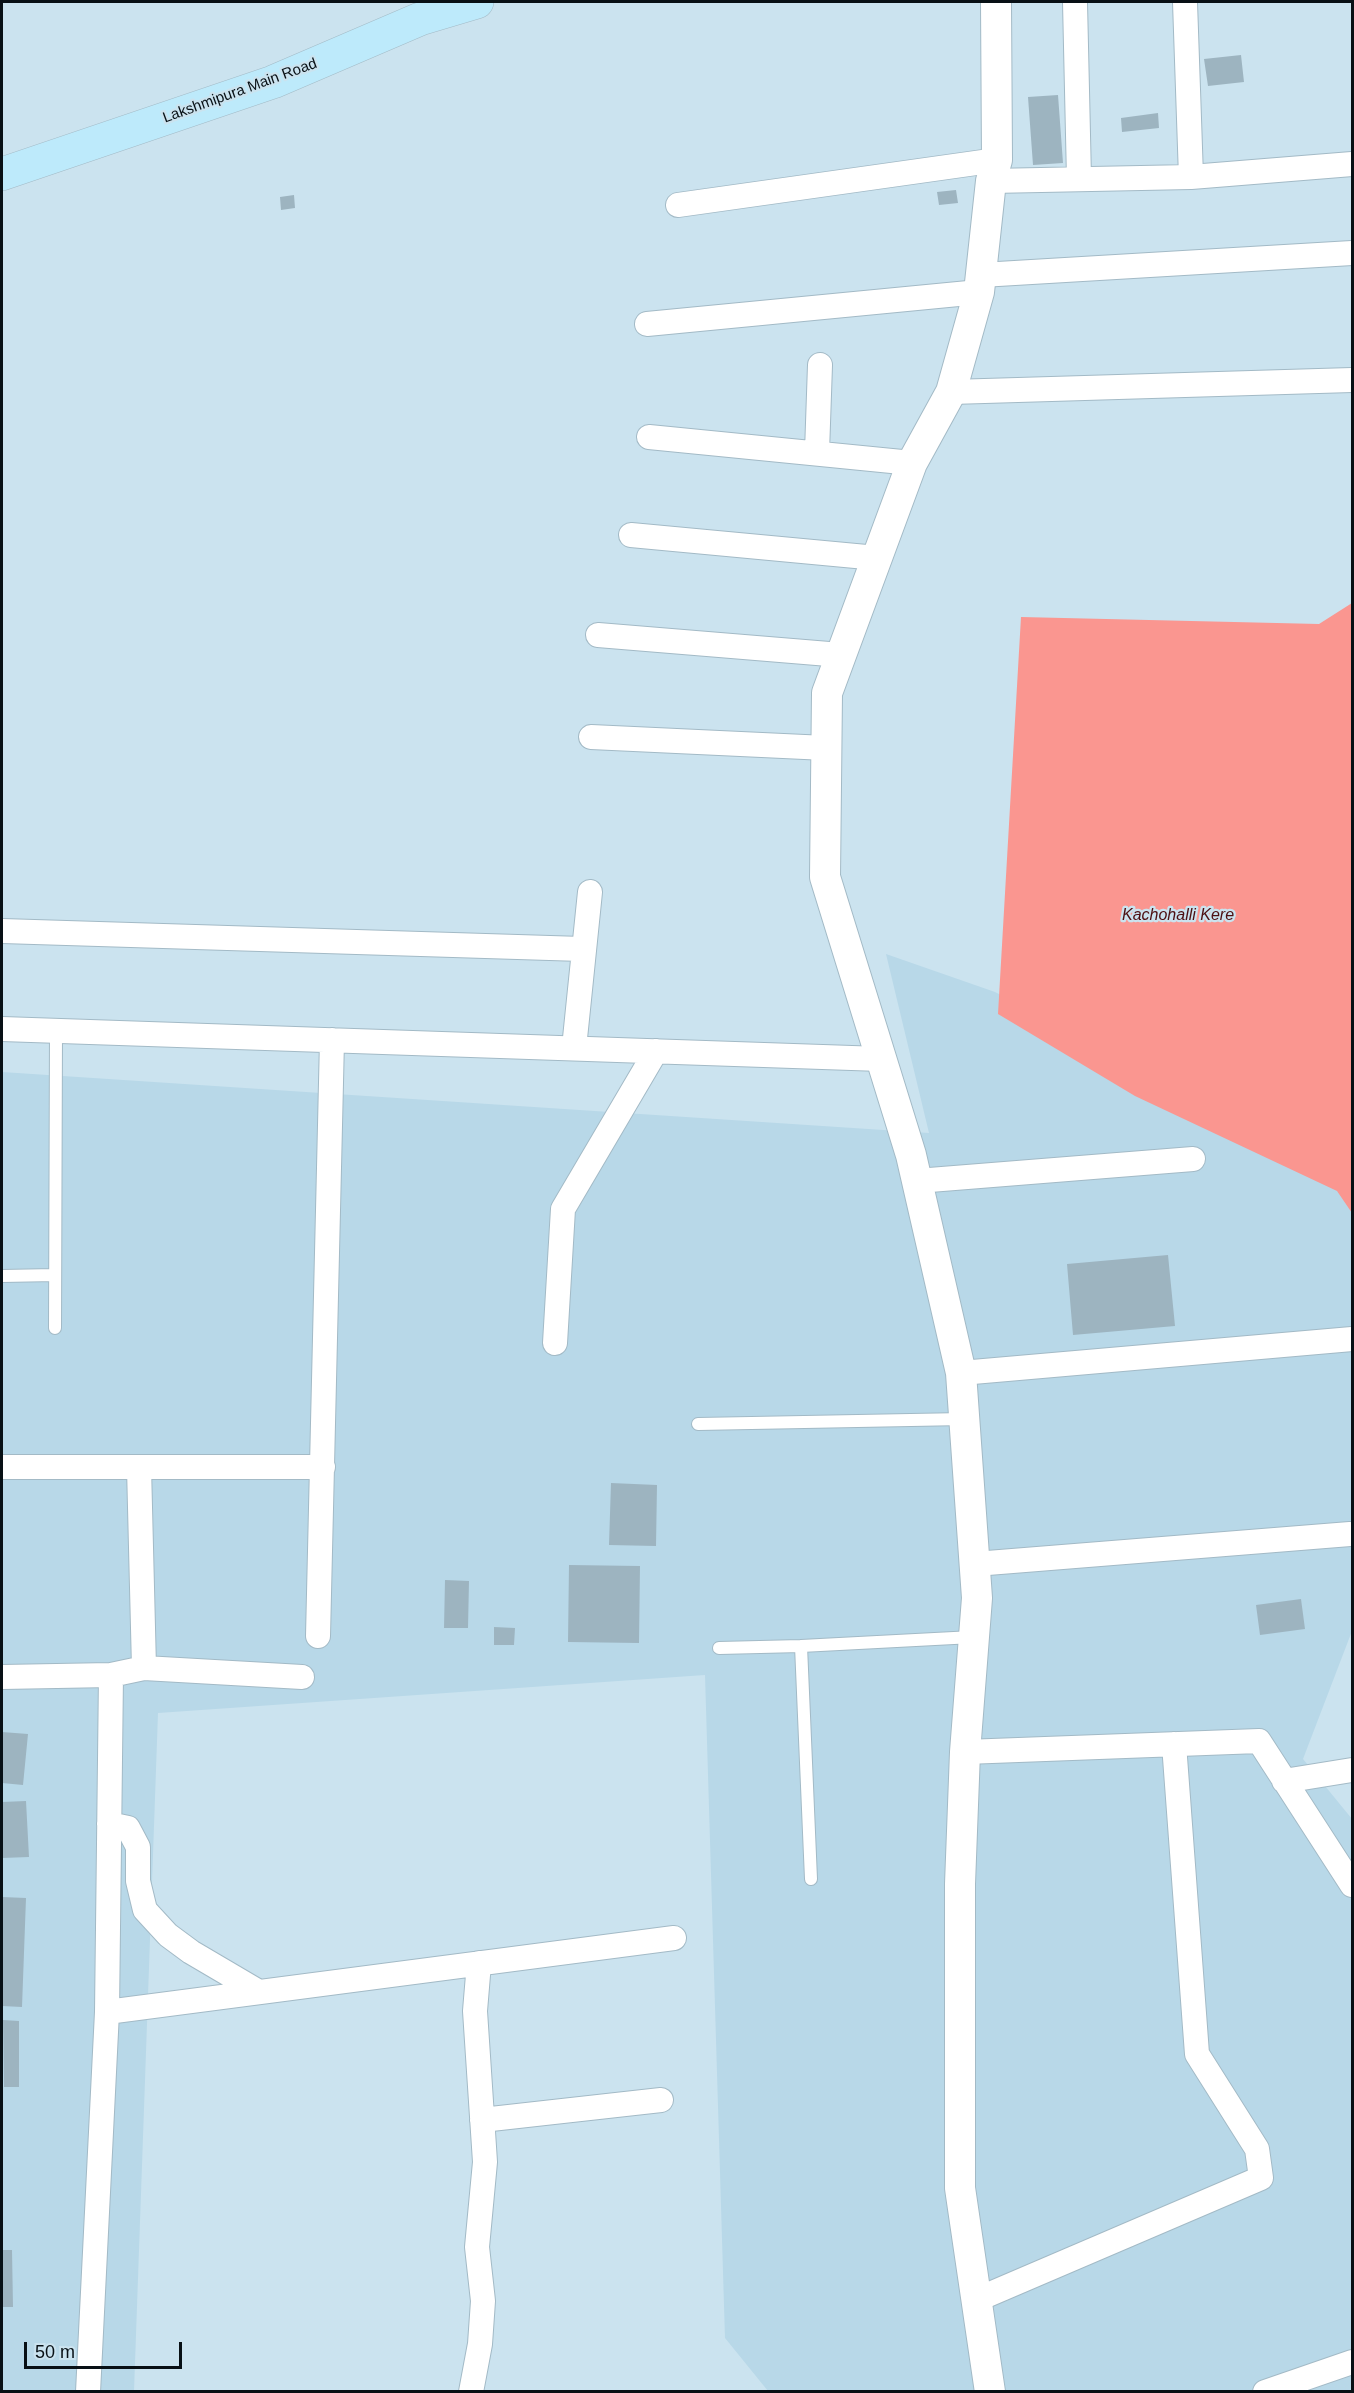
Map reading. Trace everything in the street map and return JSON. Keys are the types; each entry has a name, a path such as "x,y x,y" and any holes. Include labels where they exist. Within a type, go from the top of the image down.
{"main road":[{"name":"Lakshmipura Main Road","path":"2,174 273,82 420,19 477,2"}],"street":[{"path":"990,2391 960,2188 960,1884 965,1752 977,1598 962,1373 917,1181 825,877 827,693 912,464 951,392 980,284 994,171 996,2"},
{"path":"1075,2 1079,179"},
{"path":"1185,2 1191,177"},
{"path":"678,205 994,171 1079,179 1191,177 1353,164"},
{"path":"646,324 980,284 1353,253"},
{"path":"817,452 820,365"},
{"path":"951,392 1353,380"},
{"path":"649,436 817,452 912,464"},
{"path":"631,535 877,558"},
{"path":"598,635 841,655"},
{"path":"591,737 826,748"},
{"path":"574,1048 582,949 590,892"},
{"path":"2,931 582,949"},
{"path":"2,1029 881,1059"},
{"path":"318,1636 332,1040"},
{"path":"555,1343 563,1209 656,1051"},
{"path":"917,1181 1193,1158"},
{"path":"962,1373 1353,1339"},
{"path":"2,1467 323,1467"},
{"path":"139,1467 144,1668"},
{"path":"975,1564 1350,1534"},
{"path":"2,1677 111,1676 144,1668 302,1677"},
{"path":"88,2391 107,2012 111,1676"},
{"path":"965,1752 1259,1741 1353,1885"},
{"path":"976,2300 1262,2178 1257,2149 1197,2054 1174,1744"},
{"path":"1284,1781 1353,1770"},
{"path":"109,1824 128,1828 138,1847 138,1881 145,1910 168,1935 191,1952 259,1992"},
{"path":"107,2012 674,1938"},
{"path":"471,2391 480,2344 483,2301 477,2247 485,2162 475,2011 479,1963"},
{"path":"482,2120 661,2100"},
{"path":"1265,2391 1353,2362"}],"lane":[{"path":"55,1328 56,1031"},
{"path":"2,1276 55,1275"},
{"path":"698,1424 965,1419"},
{"path":"719,1648 801,1647 974,1637"},
{"path":"801,1647 811,1879"}],"shaded area":[{"path":"886,954 995,992 1319,1155 1352,1200 1352,1631 1303,1759 1352,1819 1352,2391 768,2391 725,2338 705,1675 158,1713 134,2391 2,2391 2,1072 929,1133"}],"water":[{"name":"Kachohalli Kere","path":"1352,603 1352,1213 1337,1191 1135,1096 998,1014 1021,617 1319,624"}],"building":[{"path":"1241,55 1244,82 1208,86 1204,59"},
{"path":"1058,95 1063,163 1033,165 1028,97"},
{"path":"1158,113 1159,128 1122,132 1121,118"},
{"path":"956,190 958,203 939,205 937,192"},
{"path":"294,195 295,208 281,210 280,197"},
{"path":"1168,1255 1175,1326 1073,1335 1067,1264"},
{"path":"611,1483 657,1485 656,1546 609,1545"},
{"path":"569,1565 640,1566 639,1643 568,1642"},
{"path":"445,1580 469,1581 468,1628 444,1628"},
{"path":"1301,1599 1305,1629 1260,1635 1256,1605"},
{"path":"494,1627 515,1628 514,1645 494,1645"},
{"path":"2,1732 28,1734 23,1785 2,1783"},
{"path":"26,1801 29,1857 2,1858 2,1802"},
{"path":"2,1897 26,1898 22,2007 2,2006"},
{"path":"3,2020 19,2021 19,2087 4,2087"},
{"path":"2,2250 12,2250 13,2307 2,2307"}]}
